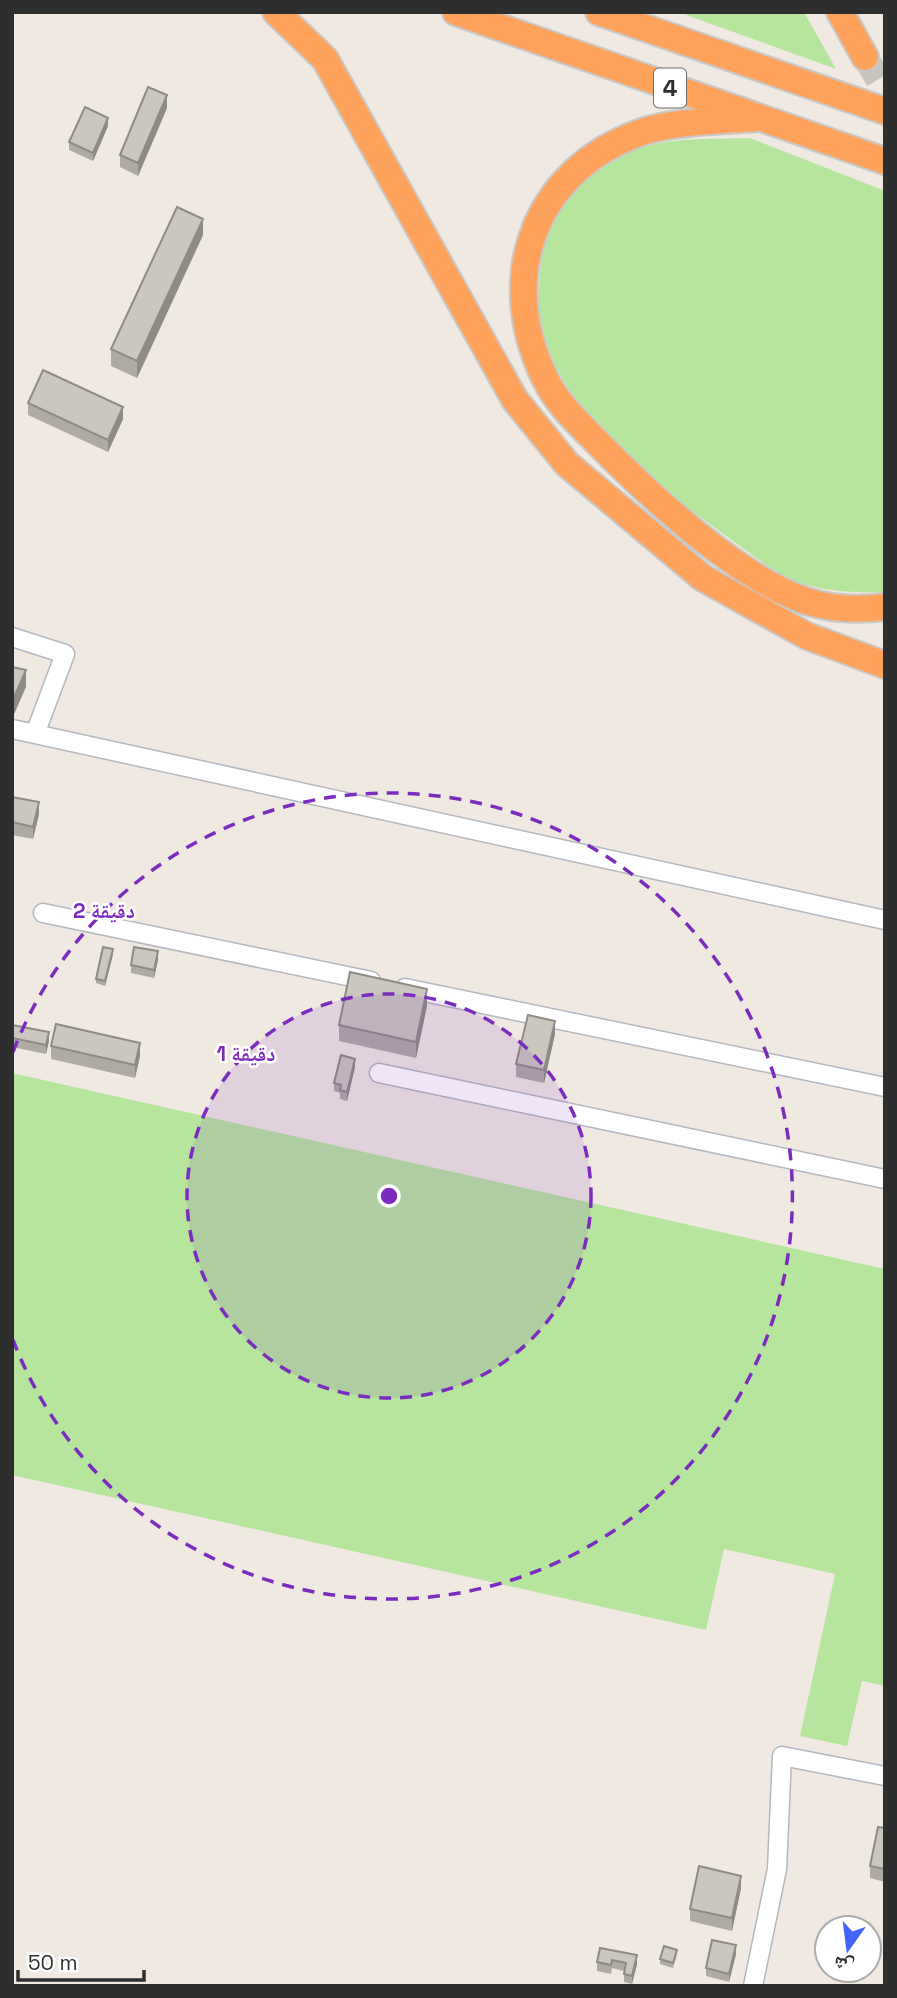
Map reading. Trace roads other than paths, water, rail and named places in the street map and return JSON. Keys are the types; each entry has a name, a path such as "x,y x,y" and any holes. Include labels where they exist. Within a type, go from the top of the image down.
{"highway":[{"path":"276,12 325,59 515,400 567,464 703,579 807,636 885,665"},
{"name":"4","path":"456,12 885,162"},
{"name":"4","path":"599,12 885,111"},
{"path":"839,12 865,57"},
{"path":"757,118 645,131 588,158 570,174 541,215 527,255 524,290 536,357 550,387 569,413 636,482 718,550 762,579 807,601 839,607 885,607"}],"street":[{"path":"12,637 65,654 35,734"},
{"path":"12,729 885,920"},
{"path":"43,913 885,1087"},
{"path":"379,1073 885,1179"},
{"path":"753,1986 777,1869 782,1756 885,1776"}],"tunnel":[{"path":"865,57 885,90"}]}
